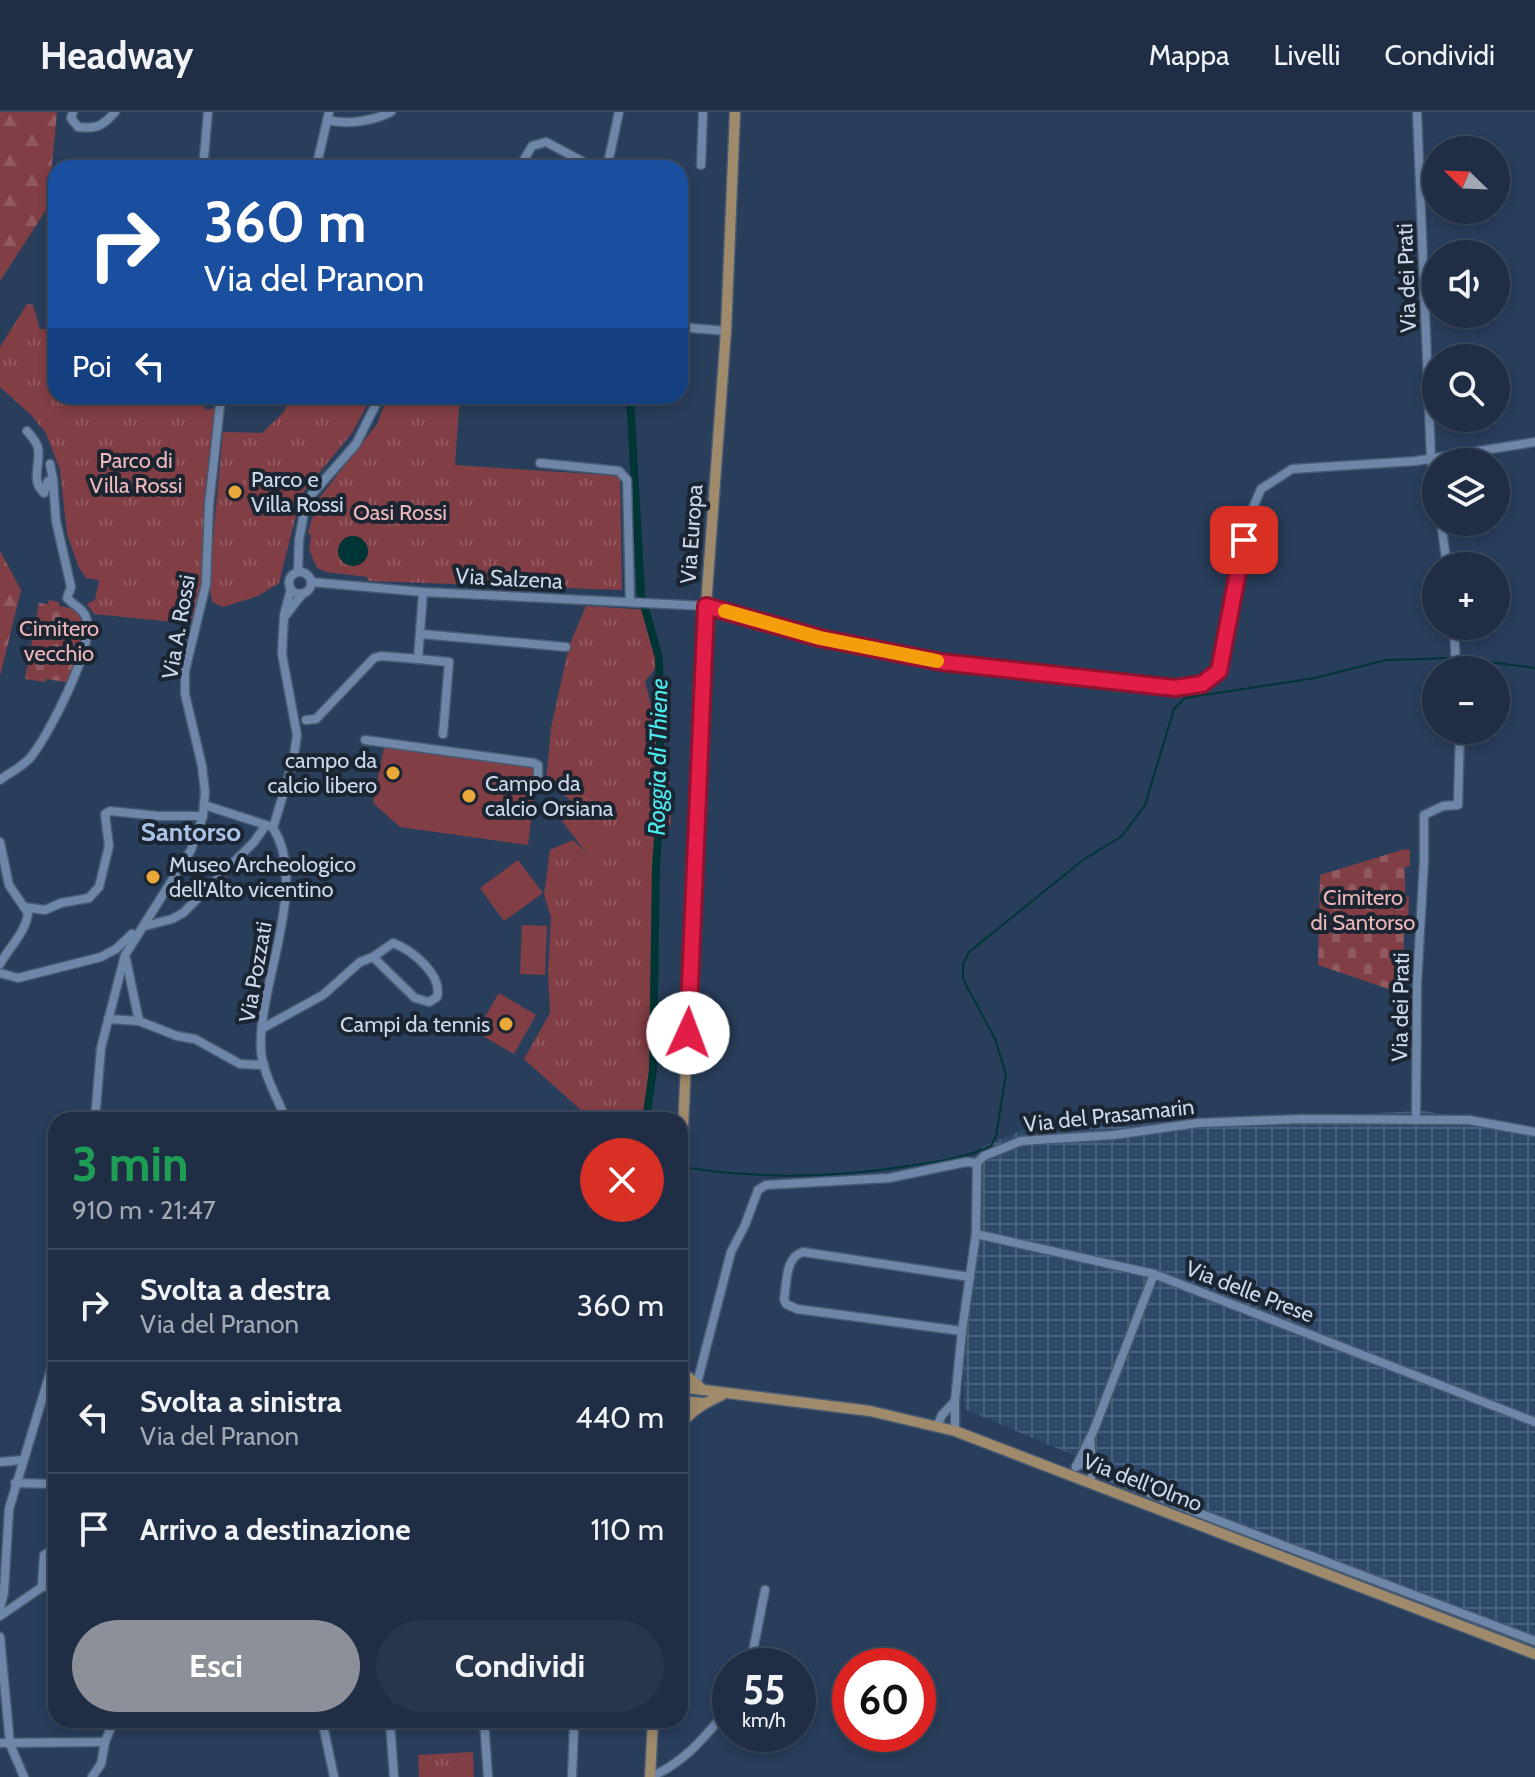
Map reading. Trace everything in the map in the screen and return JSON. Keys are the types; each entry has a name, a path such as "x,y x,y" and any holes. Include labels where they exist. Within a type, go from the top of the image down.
{"main road":[{"name":"Via Europa","path":"684,1112 706,606 726,331 735,112"},
{"path":"688,1377 702,1389"},
{"name":"Via dell'Olmo","path":"688,1388 870,1411 955,1431 1074,1471 1090,1482 1535,1654"},
{"name":"Via dell'Olmo","path":"688,1414 703,1403 724,1394"},
{"name":"Via dell'Olmo","path":"688,1402 703,1403"},
{"path":"650,1777 653,1728"}],"street":[{"path":"73,112 71,118 78,127 92,129 104,125 115,112"},
{"path":"204,160 208,112"},
{"path":"318,160 328,116 346,122 391,112"},
{"path":"609,160 619,112"},
{"path":"701,165 703,112"},
{"name":"Via dei Prati","path":"1417,112 1431,448"},
{"path":"524,160 532,146 546,142 580,160"},
{"path":"688,328 726,331"},
{"name":"Via A. Rossi","path":"154,910 191,850 203,816 202,766 185,694 185,671 206,584 209,505 220,404"},
{"path":"298,572 296,555 304,513 312,494 356,444 376,404"},
{"path":"27,431 38,446 36,475 39,488 44,493 48,481 53,480"},
{"name":"Via Salzena","path":"1496,448 1535,442"},
{"name":"Via Salzena","path":"311,582 423,592 706,606 820,638 941,662 1175,688 1202,684 1219,671 1249,517 1261,489 1292,469 1422,459"},
{"path":"540,463 619,471 627,480 633,602"},
{"path":"0,780 22,766 39,746 79,668 87,645 87,620 80,607 67,598 71,587 56,521 49,466"},
{"path":"284,619 309,589 311,582 306,574 298,572"},
{"path":"145,926 183,913 270,826 293,762 297,735 282,654 290,578 298,572"},
{"path":"291,589 303,593"},
{"path":"418,659 423,592"},
{"path":"421,634 566,647"},
{"path":"306,720 316,719 374,658 449,662 443,734"},
{"path":"365,740 534,763 538,765 538,782"},
{"name":"Via dei Prati","path":"1416,1120 1417,984 1424,815 1443,806 1458,805 1460,744"},
{"path":"204,805 270,826"},
{"path":"24,907 45,910 61,903 89,898 99,887 109,846 105,814 110,811 203,816"},
{"name":"Via Pozzati","path":"270,826 282,841 285,898 261,1052 283,1112"},
{"path":"0,842 9,885 28,913 26,927 0,964"},
{"path":"96,1112 101,1048 125,955 154,910"},
{"path":"0,973 18,978 101,957 126,941 154,910"},
{"path":"263,1028 323,995 360,962 393,943 419,959 433,977 438,989 437,997 429,1002 415,998 373,957"},
{"path":"125,955 139,1021"},
{"path":"108,1019 139,1021 195,1039 240,1064 264,1065"},
{"name":"Via del Prasamarin","path":"702,1389 731,1252 761,1187 889,1178 966,1162 977,1163 984,1156 1021,1141 1114,1135 1198,1123 1301,1119 1469,1120 1535,1132"},
{"path":"955,1431 962,1331 976,1234 977,1163"},
{"path":"976,1234 1154,1274"},
{"path":"962,1331 797,1309 786,1304 784,1299 790,1260 798,1252 970,1277"},
{"name":"Via delle Prese","path":"1074,1471 1090,1438 1154,1274 1535,1422"},
{"path":"0,1609 4,1592 9,1509 48,1379"},
{"path":"937,1426 955,1401"},
{"path":"1090,1438 1090,1482"},
{"path":"0,1462 22,1460"},
{"path":"1074,1471 1084,1463 1092,1467"},
{"name":"Via dell'Olmo","path":"1092,1467 1196,1512 1535,1641"},
{"path":"15,1483 48,1484"},
{"path":"42,1587 44,1555 48,1553"},
{"path":"0,1616 48,1586"},
{"path":"754,1648 765,1590"},
{"path":"1391,1599 1404,1590"},
{"path":"1461,1612 1463,1626"},
{"path":"0,1637 5,1744 22,1772"},
{"path":"92,1777 101,1764 111,1728"},
{"path":"324,1728 334,1777"},
{"path":"390,1728 394,1777"},
{"path":"485,1728 488,1777"},
{"path":"572,1777 574,1728"},
{"path":"650,1777 671,1768 712,1728"},
{"path":"5,1744 105,1742"}],"shaded area":[{"path":"353,536 364,540 368,551 364,562 353,566 342,562 338,551 342,540"},
{"path":"1423,1111 1535,1128 1535,1650 964,1409 963,1311 983,1147 1026,1128"}],"green space":[{"path":"0,112 57,112 52,160 48,160 48,207 0,281"},
{"name":"Parco di Villa Rossi","path":"27,304 33,305 40,329 48,330 48,404 203,404 206,410 219,407 206,584 193,624 94,614 87,604 95,600 99,580 86,578 79,568 67,534 60,470 46,433 0,387 0,347"},
{"name":"Parco di Villa Rossi","path":"288,404 368,404 352,433 301,495 279,583 258,596 223,607 212,602 209,582 223,432 262,433 283,413"},
{"name":"Oasi Rossi","path":"385,404 459,404 455,465 620,476 622,590 368,581 367,577 317,568 309,550 311,535 308,533 317,501 377,424"},
{"path":"0,551 21,590 0,676"},
{"name":"Cimitero vecchio","path":"49,600 59,602 59,606 81,610 84,620 84,638 71,683 25,679 39,603 48,604"},
{"path":"586,606 650,610 658,666 645,681 670,783 671,824 656,843 651,971 657,978 650,1032 653,1052 646,1112 583,1112 524,1059 550,1013 548,973 551,917 544,895 550,850 573,840 589,855 580,807 546,782 551,728 569,646"},
{"name":"Campo da calcio Orsiana","path":"384,747 538,765 528,845 400,827 373,803"},
{"path":"580,807 606,841 588,855 562,821"},
{"name":"Cimitero di Santorso","path":"1410,850 1410,866 1405,867 1405,896 1409,897 1408,925 1404,925 1403,994 1318,965 1320,875"},
{"path":"518,860 543,893 504,921 480,888"},
{"path":"522,925 547,926 545,975 520,974"},
{"name":"Campi da tennis","path":"499,993 536,1015 514,1054 476,1032"},
{"path":"473,1752 474,1777 419,1777 418,1755"}],"waterway":[{"name":"Roggia di Thiene","path":"630,404 641,594 659,658 661,800 656,865 653,1070 647,1112"},
{"path":"689,1168 798,1176 853,1173 951,1159 991,1146 996,1136 1006,1074 995,1039 963,979 963,965 969,952 1083,860 1122,836 1145,805 1174,709 1185,698 1315,678 1386,660 1422,659"},
{"path":"1510,665 1535,668"}],"slow traffic":[{"path":"725,611 820,638 937,661"}],"place":[{"name":"Parco e Villa Rossi","path":"235,492"},
{"name":"campo da calcio libero","path":"393,773"},
{"name":"Campo da calcio Orsiana","path":"469,796"},
{"name":"Museo Archeologico dell'Alto vicentino","path":"153,877"},
{"name":"Campi da tennis","path":"506,1024"}],"district":[{"name":"Santorso","path":"191,832"}],"route":[{"path":"688,1033 706,606 820,638 941,662 1175,688 1202,684 1219,671 1244,540"}]}
